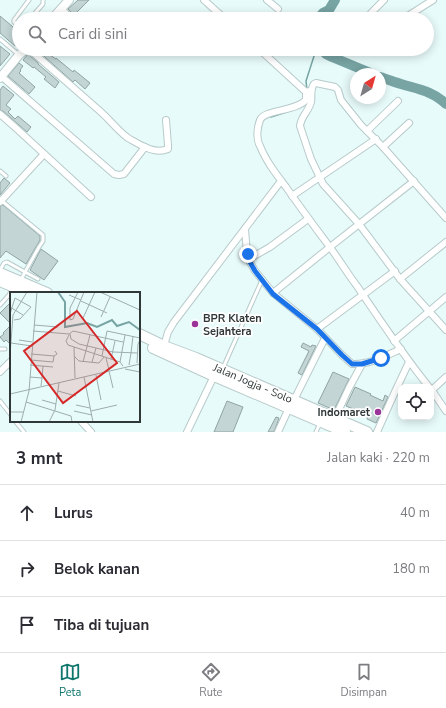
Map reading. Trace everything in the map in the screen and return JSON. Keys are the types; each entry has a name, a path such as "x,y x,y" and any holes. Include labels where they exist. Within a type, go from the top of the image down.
{"highway":[{"path":"0,271 45,292"},
{"path":"0,281 18,280"},
{"path":"18,280 27,292"},
{"name":"Jalan Jogja - Solo","path":"140,334 164,346 222,369 333,427 367,432"},
{"name":"Jalan Jogja - Solo","path":"140,342 214,376 291,404 333,427"}],"street":[{"path":"204,0 218,12"},
{"path":"267,0 278,9"},
{"path":"372,12 384,0"},
{"path":"414,12 433,0"},
{"path":"18,56 1,77 114,174 124,174 145,147"},
{"path":"37,56 104,115 126,137 145,147 164,151 168,149 166,120"},
{"path":"267,56 308,92 310,104 301,120 300,126 312,160 323,184 359,224 400,279 446,330"},
{"path":"427,384 400,350 330,247 268,163 257,140 260,120 263,115 302,104 306,100 312,85 316,83 335,87 338,90 341,100 367,131 414,181 444,210 446,218"},
{"path":"367,131 398,101"},
{"path":"0,114 91,197"},
{"path":"383,147 409,123"},
{"path":"292,196 376,139"},
{"path":"1,201 44,154"},
{"path":"164,346 168,332 174,322 282,181"},
{"path":"273,294 414,181"},
{"path":"249,259 270,247 308,219"},
{"path":"245,228 250,262 273,294 317,329 352,364 362,364 400,350"},
{"path":"400,279 446,242"},
{"path":"317,329 395,271"},
{"path":"394,341 446,297"},
{"path":"278,432 325,338"},
{"path":"0,372 10,362"},
{"path":"377,432 410,362"},
{"path":"333,427 349,388 362,364"},
{"path":"186,432 214,376"},
{"path":"434,387 446,377"},
{"path":"434,393 446,411"},
{"path":"82,422 91,432"}],"lane":[{"path":"20,12 29,0"},
{"path":"36,12 43,4 43,0"},
{"path":"0,39 12,49"},
{"path":"0,171 6,176"},
{"path":"1,201 43,235 43,241 11,292"},
{"path":"18,280 38,279"},
{"path":"222,369 262,280"},
{"path":"0,305 10,293"},
{"path":"0,349 5,348"},
{"path":"0,401 10,414"},
{"path":"16,422 24,432"},
{"path":"316,432 333,427"}],"building":[{"path":"78,0 89,0 77,12 71,12 68,9"},
{"path":"0,16 12,26 12,43 0,33"},
{"path":"0,46 10,54 0,66"},
{"path":"26,56 30,56 59,82 55,88 44,79 46,77 23,60"},
{"path":"44,56 52,56 56,58 73,72 74,70 90,83 85,89 75,80 73,82"},
{"path":"19,63 23,66 19,73 35,87 29,94 8,76"},
{"path":"3,86 14,95 6,105 11,109 8,112 15,119 18,116 31,127 27,132 0,110 0,90"},
{"path":"4,178 10,183 0,195 0,183"},
{"path":"3,205 40,236 40,240 26,264 6,251 0,258 0,206"},
{"path":"41,249 58,261 44,280 30,270"},
{"path":"10,303 10,323 0,313"},
{"path":"10,326 10,344 6,340 4,342 0,337 4,334 3,333"},
{"path":"303,343 311,347 312,345 316,346 302,375 298,373 309,351 301,347"},
{"path":"333,372 349,379 334,410 318,403"},
{"path":"355,387 383,401 385,395 388,397 376,423 367,419 368,415 346,406"},
{"path":"227,401 243,407 233,432 214,432"},
{"path":"276,417 279,418 274,432 268,432"}],"waterway":[{"path":"325,12 329,10 335,0"},
{"path":"307,90 306,81 314,56"},
{"path":"330,56 359,68"},
{"path":"386,79 430,93 446,104"},
{"path":"271,117 293,110"}],"place":[{"name":"BPR Klaten Sejahtera","path":"195,324"},
{"name":"Indomaret","path":"378,412"}],"route":[{"path":"248,254 255,271 273,294 317,329 352,364 362,364 381,358"}]}
